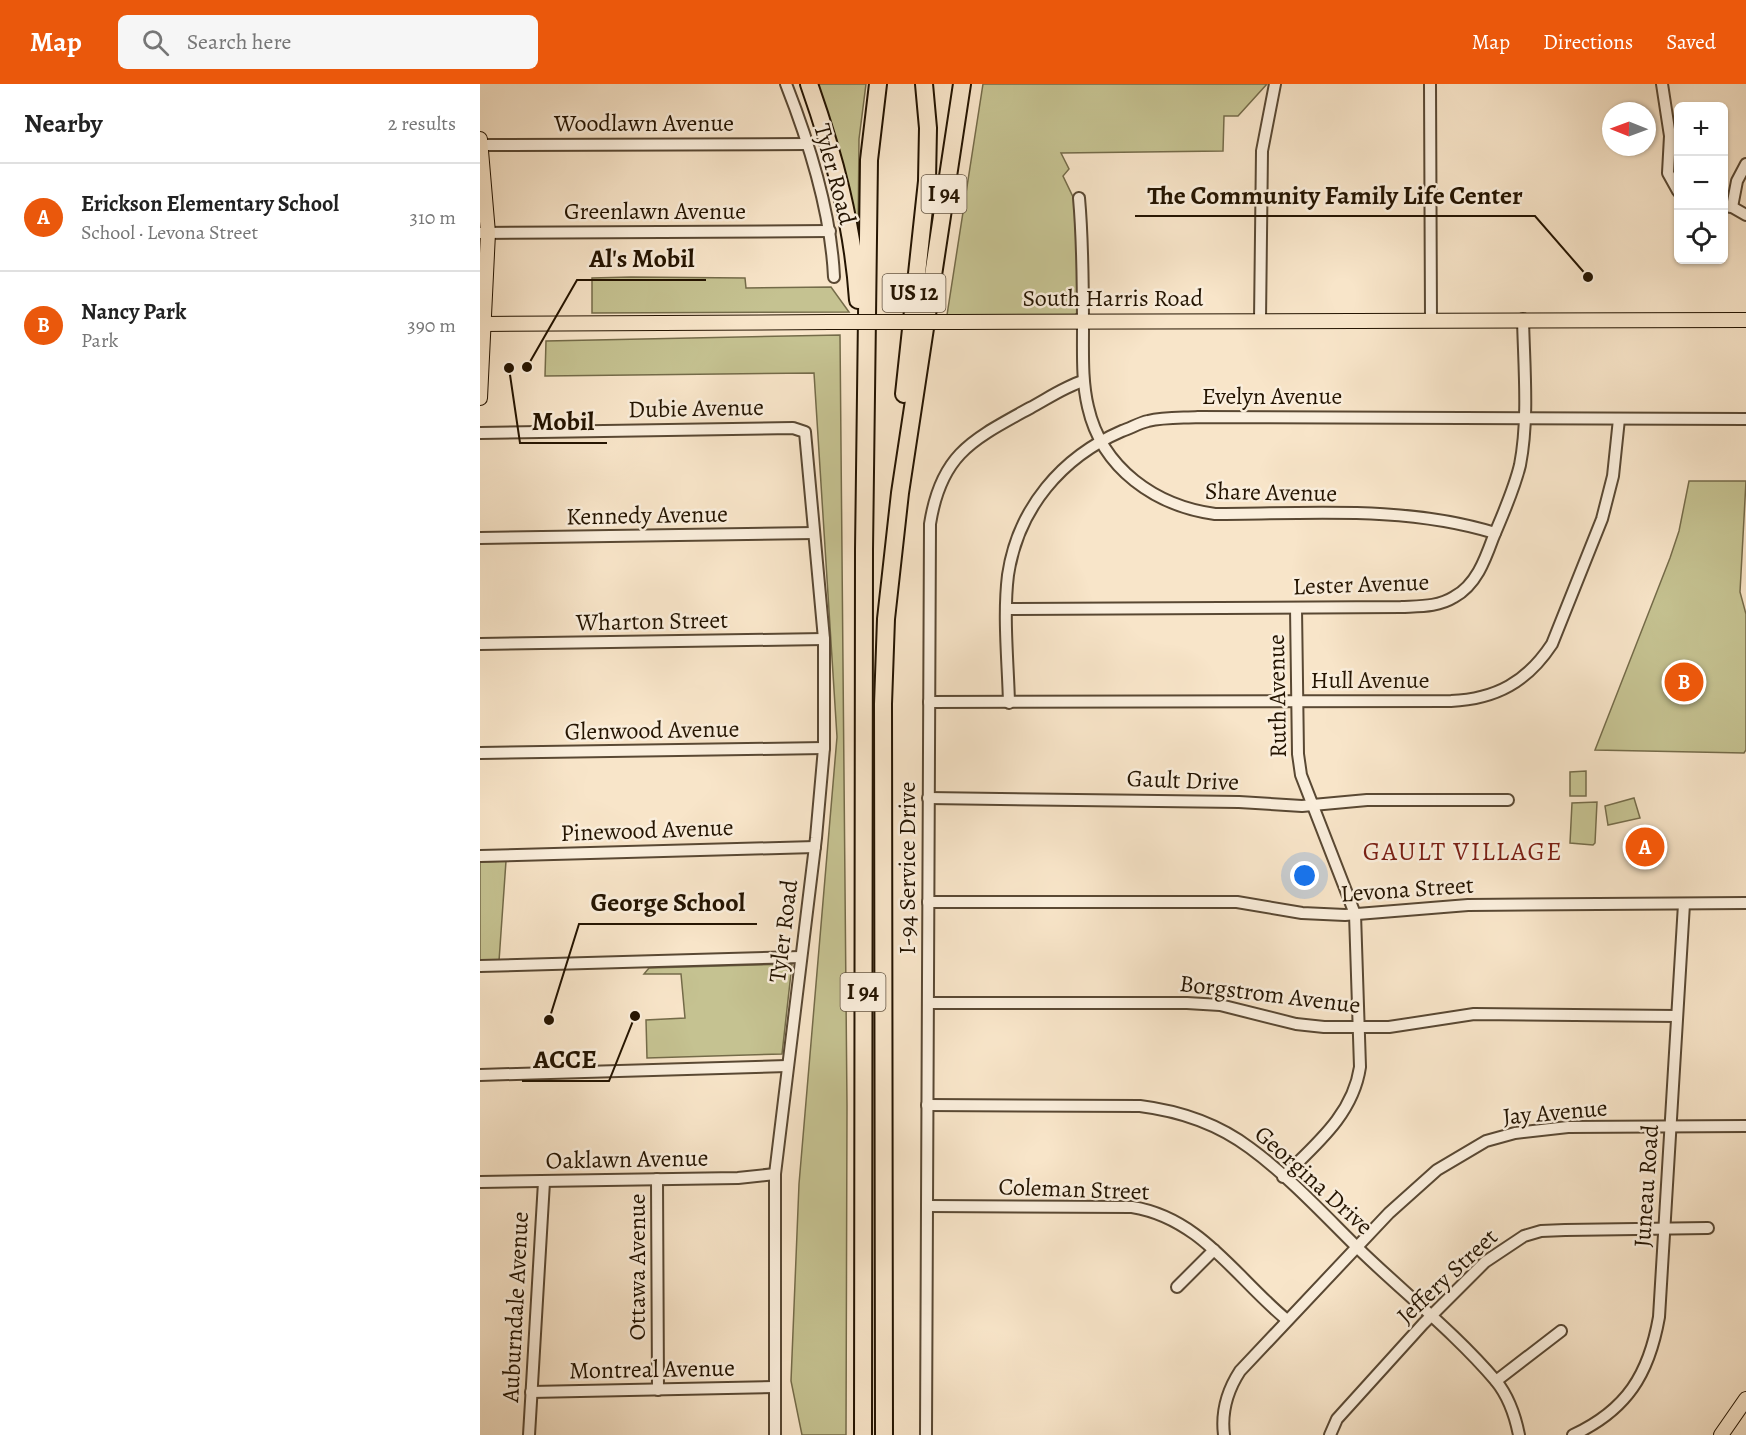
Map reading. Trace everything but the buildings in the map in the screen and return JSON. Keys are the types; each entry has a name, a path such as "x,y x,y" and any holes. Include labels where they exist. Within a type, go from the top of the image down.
{"highway":[{"name":"US 12","path":"809,84 825,130 844,200 852,238 860,326 867,350"},
{"name":"I 94","path":"863,1435 864,550 869,160 878,84"},
{"name":"US 12","path":"900,493 896,467 928,164 924,84"},
{"name":"I 94","path":"884,1435 883,704 886,619 900,493 962,84"}],"main road":[{"path":"480,143 484,233 480,398"},
{"name":"South Harris Road","path":"482,324 1083,320 1746,320"},
{"path":"1721,1435 1746,1399"}],"street":[{"name":"Tyler Road","path":"786,84 807,144 830,231 834,277"},
{"path":"1260,320 1262,151 1275,84"},
{"path":"1430,84 1431,320"},
{"path":"1662,84 1670,136 1668,173 1674,184"},
{"name":"Woodlawn Avenue","path":"480,143 807,144"},
{"path":"1746,164 1737,180 1728,207 1746,214"},
{"name":"Share Avenue","path":"1079,198 1082,231 1083,381 1088,410 1101,441 1116,464 1142,487 1169,503 1191,511 1215,514 1411,515 1451,521 1495,533"},
{"name":"Greenlawn Avenue","path":"484,233 830,231"},
{"name":"Lester Avenue","path":"1007,609 1435,606 1455,597 1472,584 1495,533 1520,465 1523,417 1523,319"},
{"name":"I-94 Service Drive","path":"926,1435 930,524 935,493 955,459 982,435 1083,381"},
{"name":"Evelyn Avenue","path":"1009,703 1007,609 1012,553 1022,526 1042,490 1069,462 1101,441 1147,421 1189,417 1746,418"},
{"name":"Hull Avenue","path":"929,702 1476,700 1504,691 1540,663 1552,644 1602,519 1612,476 1619,419"},
{"name":"Dubie Avenue","path":"480,432 793,428 805,432"},
{"name":"Tyler Road","path":"775,1435 775,1174 815,847 824,748 824,639 805,432"},
{"name":"Kennedy Avenue","path":"480,538 814,533"},
{"name":"Ruth Avenue","path":"1283,1177 1339,1119 1358,1083 1360,1068 1355,914 1301,775 1298,754 1296,608"},
{"name":"Wharton Street","path":"480,644 824,639"},
{"name":"Glenwood Avenue","path":"480,753 824,748"},
{"name":"Gault Drive","path":"928,798 1125,799 1312,805 1366,800 1508,800"},
{"name":"Pinewood Avenue","path":"480,856 815,847"},
{"name":"Levona Street","path":"928,902 1237,902 1302,913 1355,914 1468,905 1746,903"},
{"name":"Juneau Road","path":"1573,1435 1603,1420 1630,1394 1646,1368 1654,1345 1659,1317 1684,904"},
{"path":"480,966 801,957"},
{"name":"Borgstrom Avenue","path":"928,1003 1187,1003 1220,1005 1296,1024 1359,1028 1389,1027 1474,1014 1677,1016"},
{"path":"480,1075 787,1066"},
{"name":"Georgina Drive","path":"927,1105 1118,1104 1162,1109 1217,1127 1251,1148 1283,1177 1496,1381 1509,1400 1520,1435"},
{"name":"Jay Avenue","path":"1224,1435 1223,1412 1229,1389 1240,1371 1357,1246 1437,1170 1486,1141 1515,1133 1568,1127 1746,1126"},
{"name":"Oaklawn Avenue","path":"480,1182 775,1174"},
{"name":"Ottawa Avenue","path":"657,1179 658,1390"},
{"name":"Auburndale Avenue","path":"529,1435 544,1182"},
{"name":"Coleman Street","path":"927,1206 1132,1207 1156,1211 1183,1224 1287,1320"},
{"name":"Jeffery Street","path":"1330,1435 1337,1419 1431,1317 1485,1262 1524,1236 1541,1231 1708,1228"},
{"path":"1177,1287 1214,1251"},
{"path":"1496,1381 1561,1330"},
{"name":"Montreal Avenue","path":"531,1392 774,1387"}],"shaded area":[{"path":"816,84 866,84 859,139 858,237"},
{"path":"983,84 1267,84 1238,116 1224,116 1223,151 1061,153 1069,169 1063,176 1075,201 1077,214 1078,312 1075,315 947,315"},
{"path":"592,278 745,278 746,288 831,287 849,312 592,313"},
{"path":"840,335 847,1106 846,1435 802,1435 791,1381 799,1184 837,737 814,373 545,376 546,341"},
{"path":"1689,481 1746,481 1740,592 1746,614 1746,750 1744,753 1595,750 1670,558 1679,531"},
{"path":"1586,771 1586,796 1570,796 1570,772"},
{"path":"1634,798 1640,818 1608,825 1605,806"},
{"path":"1597,802 1595,843 1593,845 1570,843 1572,803"},
{"path":"506,861 499,961 480,961 480,862"},
{"path":"792,964 782,1054 647,1058 646,1020 685,1018 681,974 644,974 649,968"}],"place":[{"name":"The Community Family Life Center","path":"1588,277"},
{"name":"Al's Mobil","path":"527,367"},
{"name":"Mobil","path":"509,368"},
{"name":"Nancy Park","path":"1684,682"},
{"name":"Erickson Elementary School","path":"1645,847"},
{"name":"ACCE","path":"635,1016"},
{"name":"George School","path":"549,1020"}],"district":[{"name":"GAULT VILLAGE","path":"1463,851"}]}
